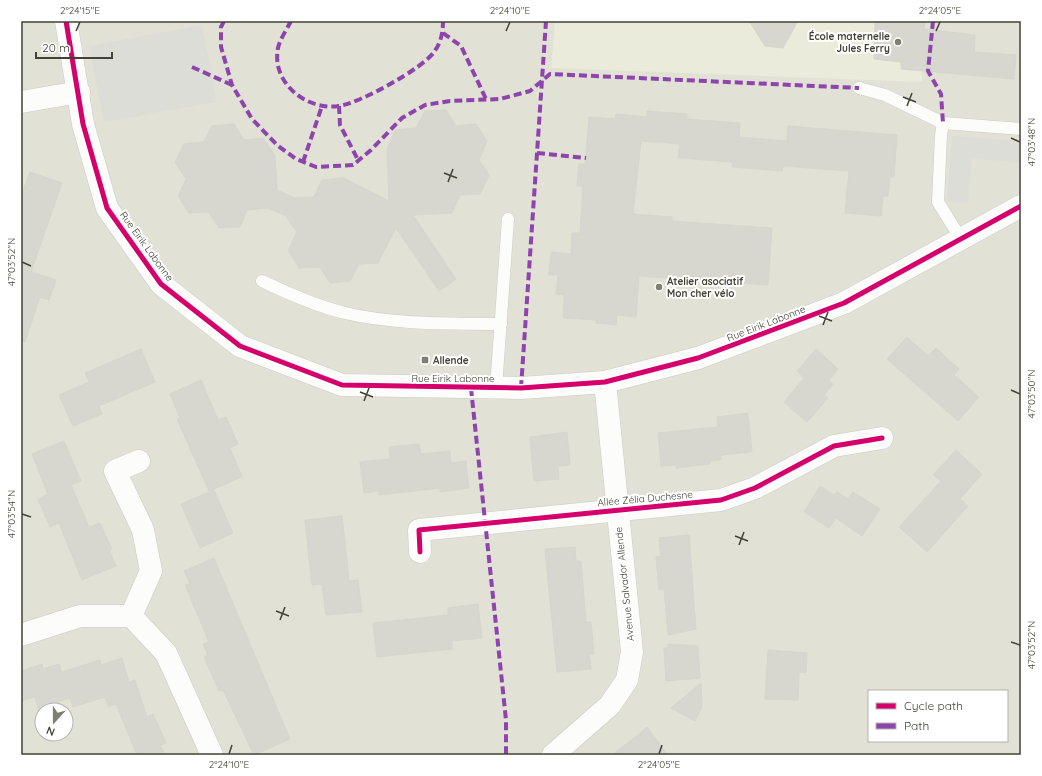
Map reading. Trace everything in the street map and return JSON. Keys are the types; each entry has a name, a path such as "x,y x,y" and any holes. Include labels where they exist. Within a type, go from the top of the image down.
{"street":[{"name":"Rue Eirik Labonne","path":"66,21 84,124 107,208 161,284 240,346 342,385 496,388 605,382 698,358 844,302 960,239 1020,209"},
{"path":"21,102 78,92"},
{"name":"Avenue Salvador Allende","path":"556,754 610,705 628,680 632,652 605,382"},
{"name":"Allée Zélia Duchesne","path":"420,552 419,530 617,509 721,500 755,488 834,446 882,438"},
{"path":"131,616 150,571 143,530 115,471 139,461"},
{"path":"21,635 80,616 131,616 166,653 212,755"}],"lane":[{"path":"859,88 885,95 943,123 1021,129"},
{"path":"943,123 941,135 938,202 960,239"},
{"path":"496,388 508,219"},
{"path":"262,281 305,301 352,315 387,321 501,324"}],"shaded area":[{"path":"21,21 1021,21 1021,755 21,755"},
{"path":"555,21 925,21 922,82 551,68"},
{"path":"202,25 217,102 104,122 89,46"},
{"path":"952,136 1021,141 1021,162 972,159 968,203 947,201"}],"building":[{"path":"749,21 798,21 783,48 765,46"},
{"path":"875,21 925,21 924,29 975,35 974,52 1016,55 1014,79 901,69 901,62 874,59"},
{"path":"446,110 456,126 476,124 487,141 479,160 489,175 480,194 460,195 452,213 413,215 456,279 439,291 396,228 378,263 359,264 350,281 330,283 320,267 299,268 288,250 297,232 285,215 267,208 247,210 240,227 219,228 209,212 189,213 178,196 186,179 175,162 184,144 204,142 212,126 234,124 244,140 263,138 275,156 277,190 294,198 314,197 322,180 344,178 389,201 387,150 395,130 416,128 425,111"},
{"path":"647,111 687,114 687,119 740,123 739,137 787,141 788,126 897,135 894,177 890,177 888,196 883,196 881,216 845,213 849,171 783,166 782,171 732,167 733,162 678,158 680,144 641,141 633,214 672,217 672,221 772,228 768,285 639,276 636,317 617,315 616,325 596,323 596,320 563,318 564,295 556,294 558,275 549,275 551,252 571,254 572,233 580,233 583,186 577,186 579,164 585,164 589,117 615,119 616,114 647,117"},
{"path":"30,172 62,183 31,272 56,280 49,300 40,297 25,342 21,341 21,196"},
{"path":"907,337 928,356 936,348 959,369 954,375 979,397 958,421 887,359"},
{"path":"141,349 155,382 99,406 102,414 73,426 59,395 89,382 85,373"},
{"path":"816,349 838,369 829,380 833,384 824,395 828,398 807,422 784,402 804,378 797,371"},
{"path":"201,380 218,420 226,417 238,444 230,448 242,477 209,491 177,419 180,418 170,394"},
{"path":"748,413 752,452 721,455 721,460 710,461 710,464 676,468 676,465 661,466 658,433 718,427 717,417"},
{"path":"567,432 570,465 558,466 559,479 534,481 530,437"},
{"path":"64,441 81,481 71,485 89,527 100,523 112,549 109,549 116,566 82,580 59,523 50,527 38,499 48,494 32,454"},
{"path":"419,444 421,454 450,451 451,463 466,461 469,488 440,492 440,488 379,495 379,491 364,493 360,462 390,459 389,447"},
{"path":"956,450 982,474 960,499 968,506 927,552 899,527 941,481 933,475"},
{"path":"820,486 834,495 837,492 848,499 853,492 880,509 862,536 836,518 829,528 804,512"},
{"path":"214,490 233,533 200,548 181,504"},
{"path":"342,516 349,581 358,580 362,612 326,615 322,584 312,585 305,520"},
{"path":"689,535 696,629 668,635 664,589 659,590 657,569 656,557 661,556 659,538"},
{"path":"575,547 576,561 581,561 586,622 591,622 594,654 589,654 591,669 557,672 545,549"},
{"path":"214,558 290,739 254,755 223,690 219,691 204,657 208,655 203,644 209,642 185,585 190,584 184,571"},
{"path":"478,604 482,638 452,641 452,649 377,657 373,623 448,615 448,608"},
{"path":"668,644 698,646 700,678 666,681 664,648 668,648"},
{"path":"768,650 807,653 806,673 799,672 798,700 765,699"},
{"path":"122,658 129,682 135,680 147,717 153,714 166,743 160,745 165,755 137,755 116,704 108,707 105,697 74,707 74,702 71,702 70,698 57,702 36,702 35,697 21,701 21,671 42,664 43,669 59,664 62,672 100,660 101,665"},
{"path":"701,683 702,707 695,721 671,708"},
{"path":"647,727 668,755 612,755 638,735"}],"marked path":[{"path":"224,21 221,27 221,47 232,85 252,119 277,145 296,159 316,167 353,165 371,150 402,118 425,105 450,101 500,99 530,91 550,74 859,88"},
{"path":"291,21 278,48 277,61 280,73 294,92 315,104 327,106 349,104 361,99 390,84 417,67 436,49 441,37 443,21"},
{"path":"521,388 546,21"},
{"path":"933,21 928,71 941,94 943,123"},
{"path":"443,33 461,46 486,99"},
{"path":"192,67 232,85"},
{"path":"303,162 322,106"},
{"path":"339,106 340,125 358,160"},
{"path":"537,153 586,158"},
{"path":"471,388 506,720 506,755"}],"cycle path":[{"path":"66,21 83,124 107,208 161,284 240,346 342,385 521,388 605,382 698,358 844,303 1021,206"},
{"path":"420,552 419,530 721,500 755,488 834,446 882,438"}],"place":[{"name":"École maternelle Jules Ferry","path":"898,42"},
{"name":"Atelier asociatif Mon cher vélo","path":"659,287"},
{"name":"Allende","path":"425,360"}]}
